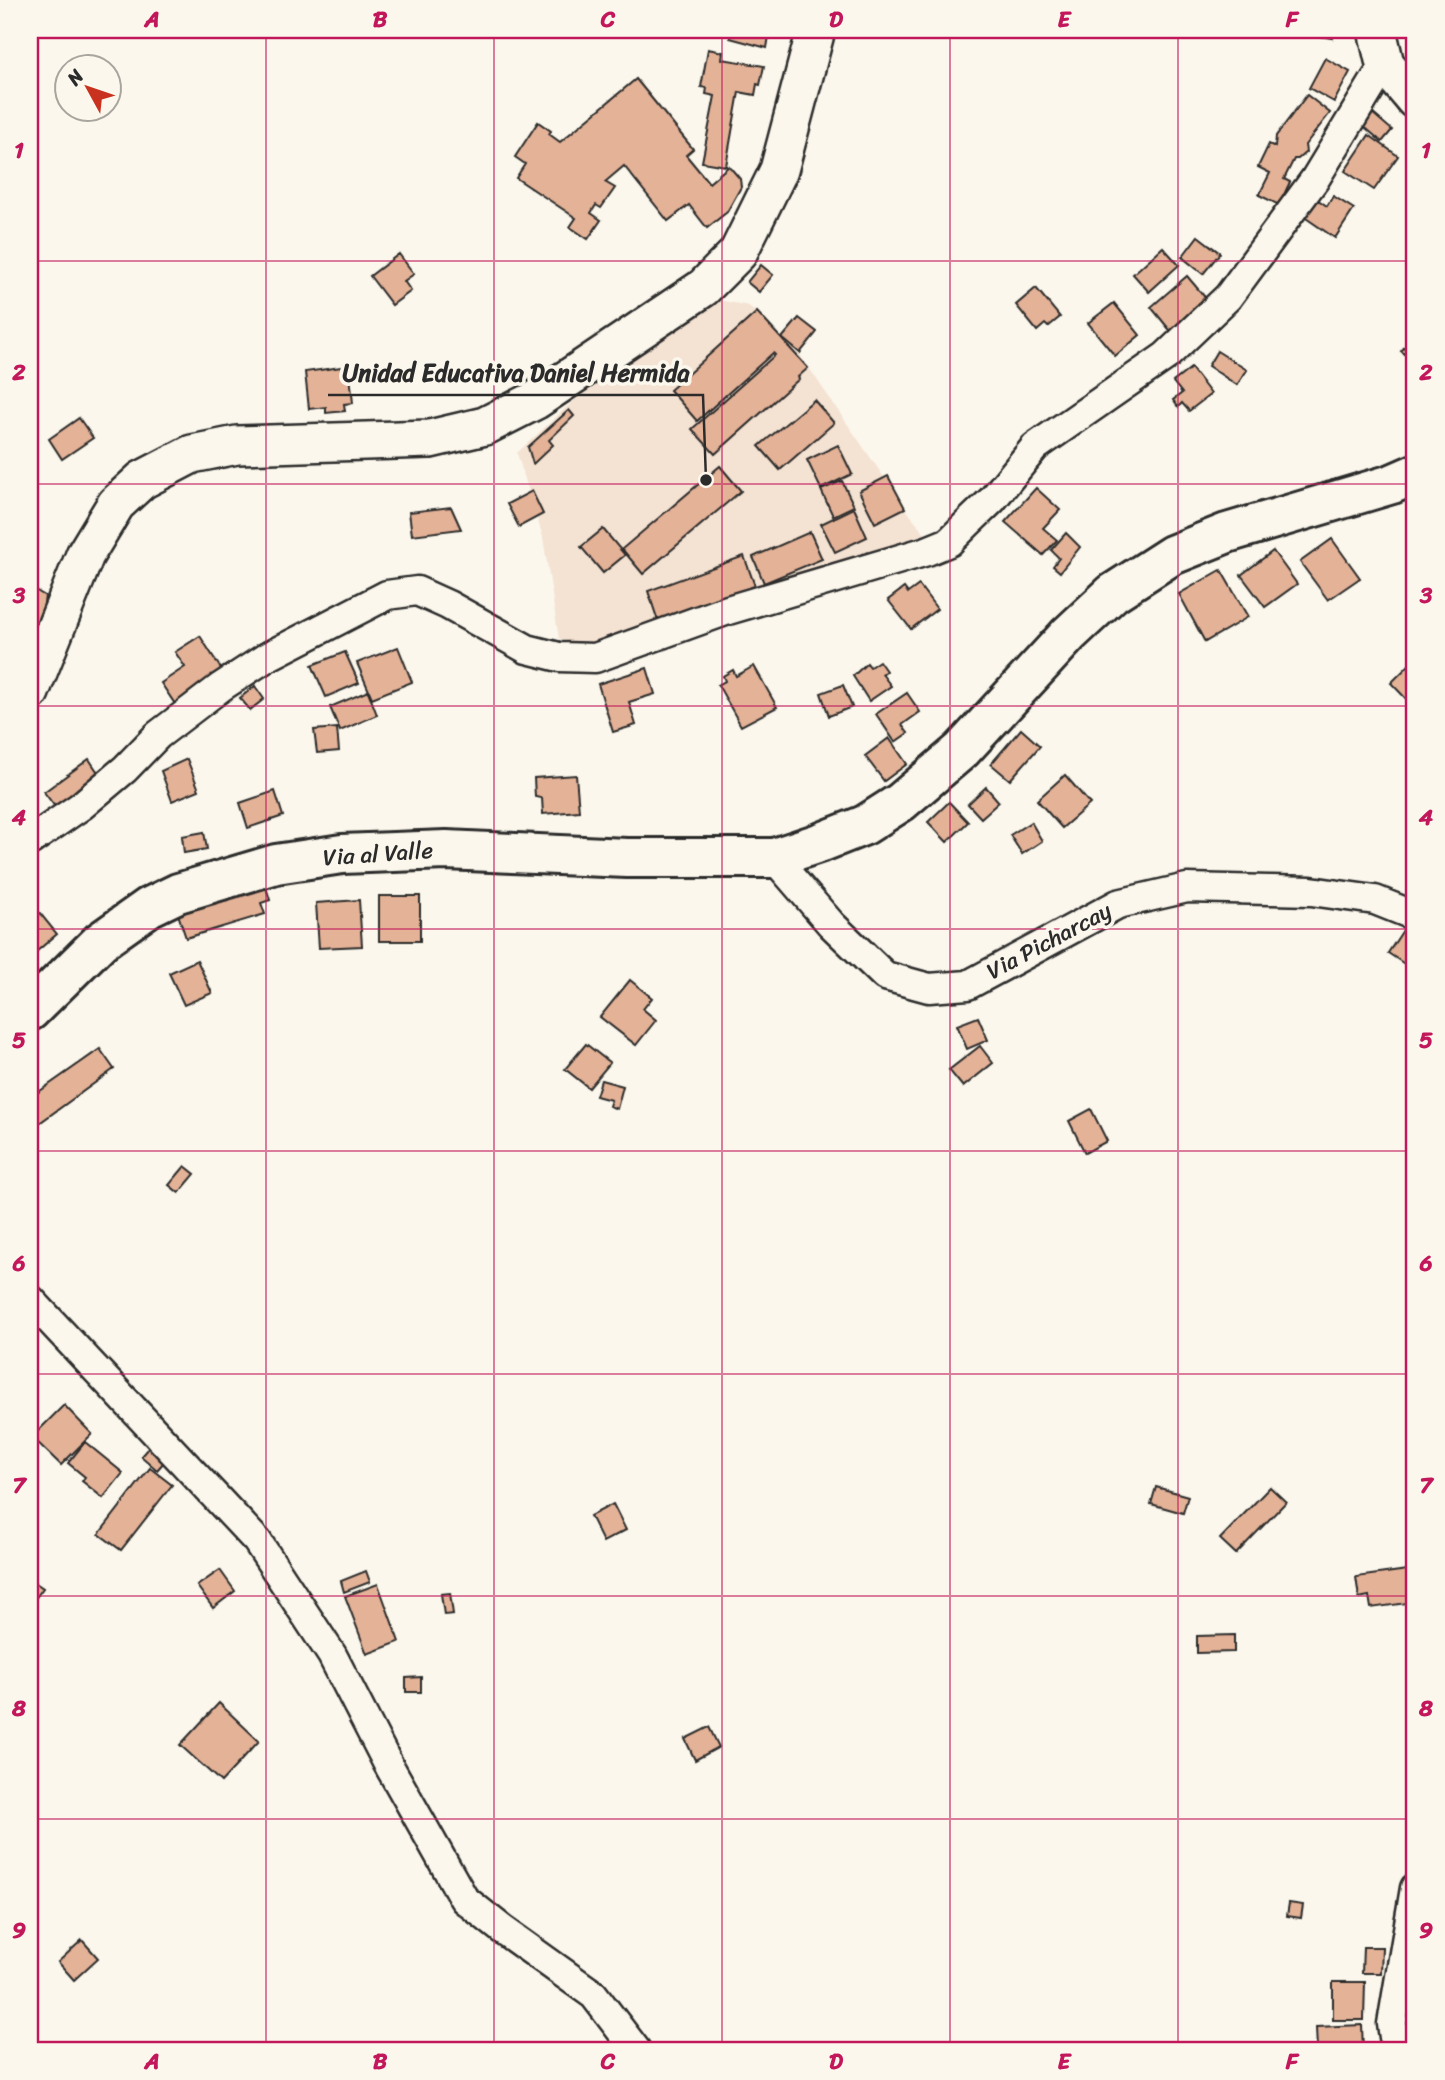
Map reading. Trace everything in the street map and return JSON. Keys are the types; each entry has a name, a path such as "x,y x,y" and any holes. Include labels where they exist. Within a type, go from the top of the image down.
{"main road":[{"name":"Via al Valle","path":"30,1011 101,941 149,907 178,892 276,864 342,854 446,850 627,858 774,858 865,825 901,803 962,750 1069,634 1113,593 1172,555 1227,533 1392,484 1415,474"}],"street":[{"path":"30,692 85,555 116,504 142,480 192,454 237,445 430,439 485,426 536,400 704,288 738,253 779,170 817,30"},
{"path":"1381,47 1415,100"},
{"path":"30,841 81,806 125,769 158,735 221,687 267,657 387,595 417,591 527,649 559,657 595,658 728,610 927,551 948,542 992,500 1035,447 1166,356 1228,297 1315,179 1381,47"},
{"name":"Via Picharcay","path":"774,858 831,924 885,976 929,988 968,985 1118,904 1187,888 1311,891 1376,900 1415,916"},
{"path":"30,1299 257,1541 332,1655 388,1764 464,1899 594,1995 636,2050"},
{"path":"1396,2050 1392,2024 1415,1888"}],"shaded area":[{"path":"713,299 749,306 800,355 927,537 588,647 559,639 543,537 517,453 605,372 613,378 644,344"}],"building":[{"path":"731,30 770,30 767,48 730,38"},
{"path":"1312,30 1334,30 1333,38 1311,35"},
{"path":"708,49 723,52 722,59 764,66 755,95 739,92 726,166 702,162 715,96 706,94 707,88 701,87"},
{"path":"1325,58 1350,72 1334,102 1309,88"},
{"path":"636,79 693,149 686,155 709,183 729,166 740,179 741,187 727,212 707,228 689,205 668,221 624,166 605,182 615,188 601,208 596,205 591,213 601,220 588,239 570,227 576,218 516,178 525,164 515,157 538,122 560,142"},
{"path":"1307,95 1330,113 1305,145 1306,152 1294,159 1284,179 1290,182 1279,205 1259,195 1270,173 1258,167 1269,144 1275,147 1276,136"},
{"path":"1371,112 1392,130 1382,142 1361,124"},
{"path":"1369,135 1398,156 1374,190 1345,171"},
{"path":"1311,195 1327,206 1333,196 1354,209 1335,238 1300,214"},
{"path":"1198,236 1220,253 1203,274 1182,257"},
{"path":"1163,247 1179,265 1149,292 1133,274"},
{"path":"399,254 414,274 404,281 411,291 392,305 370,276"},
{"path":"761,265 773,275 759,292 747,282"},
{"path":"1187,276 1209,302 1173,334 1151,307"},
{"path":"1036,288 1060,317 1048,327 1045,324 1037,331 1016,305"},
{"path":"1114,303 1140,335 1115,356 1088,323"},
{"path":"757,312 808,368 715,454 692,429 775,355 773,353 697,421 670,390"},
{"path":"799,318 817,332 800,353 782,338"},
{"path":"1415,335 1415,362 1401,351"},
{"path":"1217,351 1247,370 1237,385 1208,366"},
{"path":"349,366 353,403 344,404 345,411 326,413 326,407 309,409 305,372"},
{"path":"1191,368 1211,394 1189,411 1182,403 1178,407 1173,400 1182,393 1173,382"},
{"path":"814,400 834,423 780,470 759,446"},
{"path":"569,410 574,416 549,440 553,445 533,464 528,447"},
{"path":"79,418 93,438 62,459 49,439"},
{"path":"838,445 852,474 821,489 807,460"},
{"path":"720,466 741,491 643,574 622,549"},
{"path":"888,476 905,508 875,523 859,491"},
{"path":"842,481 854,506 833,516 821,490"},
{"path":"1036,488 1060,510 1043,528 1057,540 1043,555 1005,522"},
{"path":"532,491 543,514 519,527 507,504"},
{"path":"451,507 461,529 412,535 409,512"},
{"path":"854,508 867,537 835,552 821,524"},
{"path":"603,529 625,555 603,573 581,547"},
{"path":"810,532 822,559 764,583 753,557"},
{"path":"1066,533 1080,547 1060,572 1053,566 1059,558 1051,550"},
{"path":"1332,539 1360,578 1328,600 1300,562"},
{"path":"1273,551 1297,584 1265,607 1241,575"},
{"path":"744,556 756,589 659,624 648,591"},
{"path":"1221,570 1248,617 1205,642 1179,594"},
{"path":"919,585 937,609 911,629 888,600 904,588 908,593"},
{"path":"30,587 45,596 44,603 47,604 41,637 30,635"},
{"path":"200,636 223,672 175,704 161,683 185,667 175,652"},
{"path":"398,647 412,682 372,698 357,663"},
{"path":"345,652 359,683 326,697 312,665"},
{"path":"879,661 886,671 882,674 891,686 869,701 853,676 867,663 870,667"},
{"path":"1413,661 1415,663 1414,707 1391,683"},
{"path":"754,666 777,707 741,726 718,685 725,681 723,676 733,670 736,676"},
{"path":"647,668 655,694 629,702 636,725 613,732 598,684"},
{"path":"843,685 852,707 829,716 821,693"},
{"path":"255,686 264,699 250,710 240,698"},
{"path":"368,691 377,715 340,731 330,707"},
{"path":"907,693 920,712 902,725 908,733 895,742 876,714"},
{"path":"337,728 339,751 317,753 314,730"},
{"path":"1021,729 1040,746 1010,780 991,764"},
{"path":"889,738 907,764 884,781 865,756"},
{"path":"89,759 103,780 59,812 44,792"},
{"path":"187,759 199,790 172,801 161,771"},
{"path":"576,775 579,811 543,814 542,798 535,797 534,778"},
{"path":"1065,775 1090,804 1062,828 1037,800"},
{"path":"986,787 999,802 981,818 968,804"},
{"path":"275,791 283,816 248,828 240,803"},
{"path":"949,802 968,822 947,842 928,822"},
{"path":"1031,822 1042,841 1022,854 1010,835"},
{"path":"204,832 207,849 184,853 182,836"},
{"path":"266,887 270,900 261,903 265,914 186,938 178,914"},
{"path":"379,896 420,896 420,941 379,941"},
{"path":"359,900 362,946 319,948 316,903"},
{"path":"30,901 57,934 30,957"},
{"path":"1407,924 1415,929 1415,971 1388,953"},
{"path":"197,960 212,993 184,1005 169,973"},
{"path":"630,980 652,998 643,1009 656,1020 636,1045 600,1017"},
{"path":"978,1017 988,1040 967,1049 957,1025"},
{"path":"586,1044 610,1063 589,1088 565,1069"},
{"path":"980,1046 993,1063 963,1087 949,1070"},
{"path":"100,1049 114,1069 38,1124 30,1112 30,1098"},
{"path":"601,1080 623,1086 617,1109 609,1106 611,1100 596,1096"},
{"path":"1091,1109 1107,1141 1085,1153 1069,1121"},
{"path":"185,1166 195,1174 179,1193 169,1185"},
{"path":"64,1405 92,1434 61,1465 32,1437"},
{"path":"156,1439 172,1453 157,1470 141,1456"},
{"path":"85,1442 123,1473 103,1498 82,1481 85,1477 68,1463"},
{"path":"150,1468 172,1485 121,1550 99,1534"},
{"path":"1156,1487 1188,1496 1183,1513 1151,1504"},
{"path":"1270,1487 1286,1502 1236,1554 1220,1539"},
{"path":"613,1504 626,1530 603,1542 590,1516"},
{"path":"1415,1569 1415,1602 1371,1608 1369,1596 1359,1598 1356,1577"},
{"path":"220,1570 235,1591 213,1608 197,1586"},
{"path":"366,1571 370,1582 344,1592 341,1581"},
{"path":"30,1579 43,1588 32,1603 36,1606 30,1615"},
{"path":"378,1584 399,1642 367,1654 345,1596"},
{"path":"450,1593 453,1614 444,1615 441,1594"},
{"path":"1234,1635 1234,1652 1197,1653 1197,1636"},
{"path":"421,1677 421,1692 406,1692 406,1678"},
{"path":"219,1703 259,1741 221,1782 180,1745"},
{"path":"709,1727 719,1747 695,1760 685,1739"},
{"path":"1289,1903 1303,1905 1301,1918 1287,1916"},
{"path":"82,1940 98,1958 74,1980 58,1962"},
{"path":"1363,1947 1382,1947 1381,1973 1362,1973"},
{"path":"1333,1982 1365,1982 1364,2020 1333,2020"},
{"path":"1362,2025 1363,2050 1317,2050 1316,2027"}],"place":[{"name":"Unidad Educativa Daniel Hermida","path":"706,480"}]}
